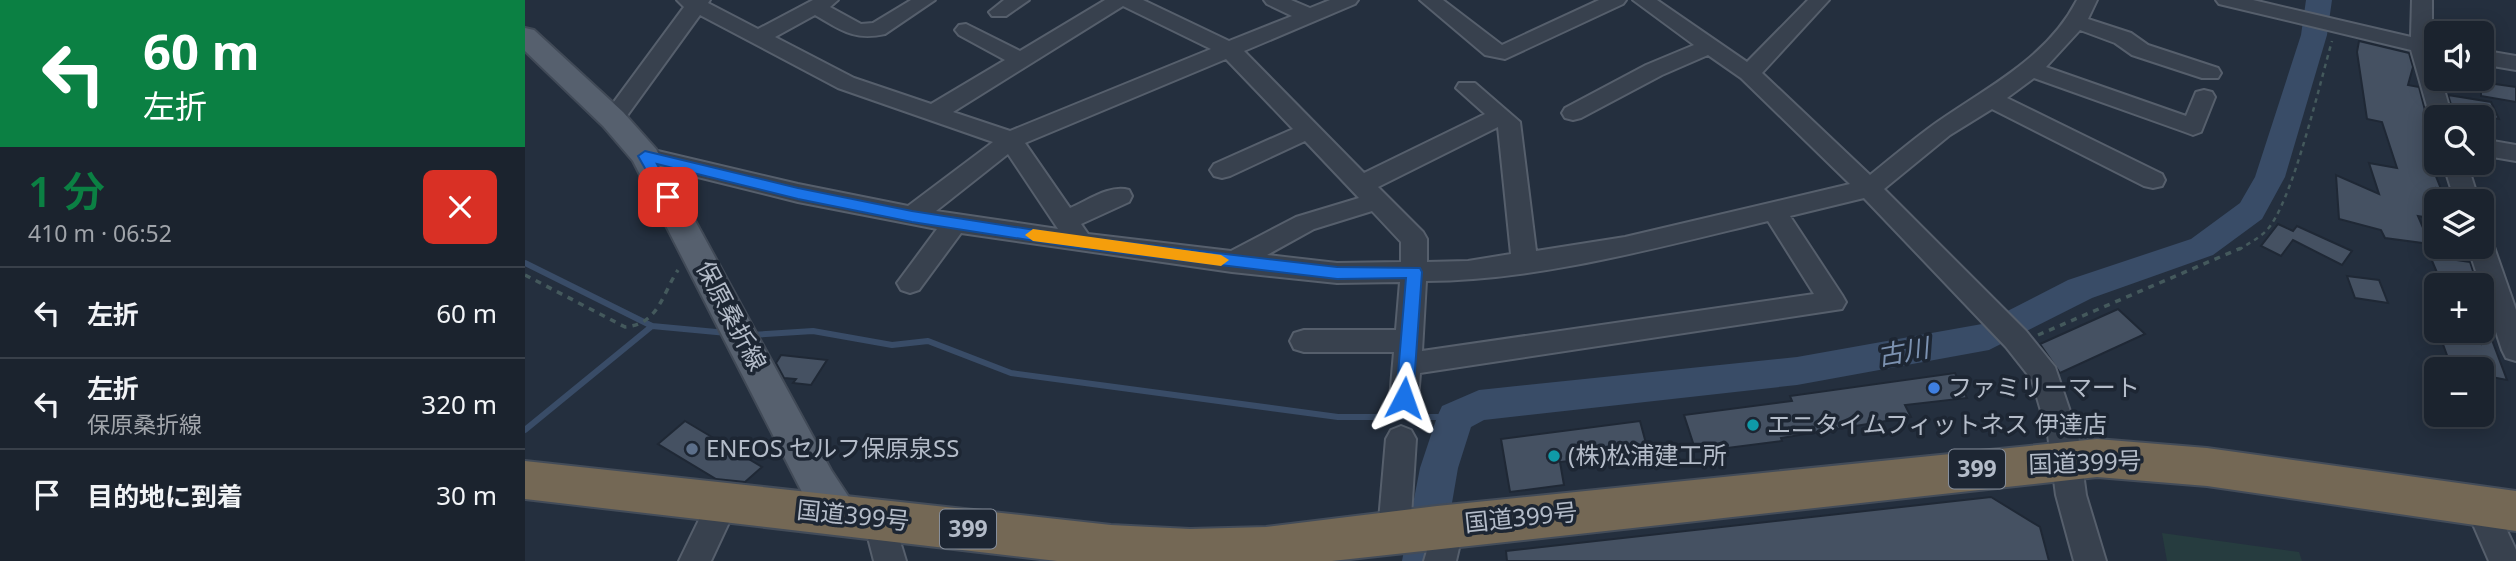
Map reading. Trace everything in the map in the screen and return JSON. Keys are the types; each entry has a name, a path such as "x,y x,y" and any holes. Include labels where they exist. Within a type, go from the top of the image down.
{"highway":[{"name":"国道399号","path":"525,480 1111,546 1190,550 1266,548 1426,535 2097,458 2182,464 2498,508"}],"main road":[{"name":"保原桑折線","path":"525,36 613,119 645,156 817,482 860,516"}],"street":[{"path":"759,37 821,4 858,31 878,29 925,0"},
{"path":"999,12 1019,0"},
{"path":"934,113 1119,0"},
{"path":"1127,0 1230,51 1414,239 1404,398"},
{"path":"1274,0 1310,16"},
{"path":"912,216 1011,140 1349,0"},
{"path":"1430,0 1498,52 1505,52 1616,0"},
{"path":"1643,0 1749,74 1869,188 2018,341 2045,375 2063,435 2071,495 2090,561"},
{"path":"1749,74 1819,0"},
{"path":"645,156 798,193 912,216 1080,242 1337,273 1468,271 1625,246 1869,188 1942,130 1991,99 2031,69 2076,22 2087,0"},
{"path":"2226,0 2424,46"},
{"path":"2421,0 2425,21"},
{"path":"613,119 694,2 846,83 1011,140 1080,242"},
{"path":"2076,22 2123,38 2140,50 2210,73"},
{"path":"966,30 1021,60"},
{"path":"1573,113 1654,70 1709,46"},
{"path":"2494,59 2516,63"},
{"path":"2031,69 2193,127 2204,97"},
{"path":"1467,88 1509,122 1525,264"},
{"path":"1991,99 2153,180"},
{"path":"1232,262 1369,193 1501,116"},
{"path":"1223,170 1308,131"},
{"path":"2494,149 2516,153"},
{"path":"1065,221 1120,196"},
{"path":"1304,341 1408,353 1833,302 1774,211"},
{"path":"910,284 955,223"},
{"path":"2485,259 2516,351"},
{"path":"1401,439 1426,535"},
{"path":"695,561 724,501"},
{"path":"2498,508 2505,561"},
{"path":"860,516 890,561"}],"path":[{"path":"2018,341 2233,254 2266,231 2278,213 2290,184 2332,25"},
{"path":"525,275 625,327 641,325 650,319 662,303 676,271 698,254"}],"green space":[{"path":"2162,533 2299,552 2302,561 2167,561"}],"building":[{"path":"2359,41 2409,53 2413,67 2408,85 2419,87 2424,106 2424,175 2435,175 2441,189 2424,189 2424,217 2418,216 2424,230 2424,243 2385,238 2381,230 2339,219 2336,175 2379,194 2369,163 2397,168 2382,122 2367,119 2357,52"},
{"path":"2494,84 2516,87 2516,102 2481,96 2481,91 2494,91"},
{"path":"2448,95 2491,102 2492,105 2451,105"},
{"path":"2278,224 2293,231 2297,226 2352,251 2342,265 2293,240 2281,256 2261,246"},
{"path":"2431,259 2470,262 2474,273 2437,273"},
{"path":"2347,276 2379,280 2388,303 2355,298"},
{"path":"2118,309 2145,334 2060,373 2040,344"},
{"path":"2443,343 2493,343 2507,380 2494,378 2494,357 2448,357"},
{"path":"781,355 827,360 811,385 793,383 796,379 784,378 776,363"},
{"path":"1955,373 1967,398 1905,405 1911,417 1781,438 1782,441 1696,452 1684,415 1792,401 1790,396"},
{"path":"685,421 762,467 745,482 716,479 658,444"},
{"name":"(株)松浦建工所","path":"1640,421 1648,451 1560,462 1564,485 1510,492 1501,439"},
{"path":"1991,497 2040,527 2049,561 1507,561 1506,551"}],"waterway":[{"name":"古川","path":"1422,561 1439,468 1455,417 1479,405 1797,371 1989,336 2080,289 2202,247 2251,211 2270,177 2314,35 2319,0"},
{"path":"525,263 652,326"},
{"path":"525,430 652,326"},
{"path":"652,326 727,333"},
{"path":"751,335 813,331 892,345 928,341 1011,373 1338,417 1455,417"}],"slow traffic":[{"path":"1033,235 1221,260"}],"place":[{"name":"ファミリーマート","path":"1934,388"},
{"name":"エニタイムフィットネス 伊達店","path":"1753,425"},
{"name":"ENEOS セルフ保原泉SS","path":"692,449"},
{"name":"(株)松浦建工所","path":"1554,456"}],"route":[{"path":"668,197 645,156 798,193 912,216 1080,242 1337,273 1414,272 1404,398"}]}
